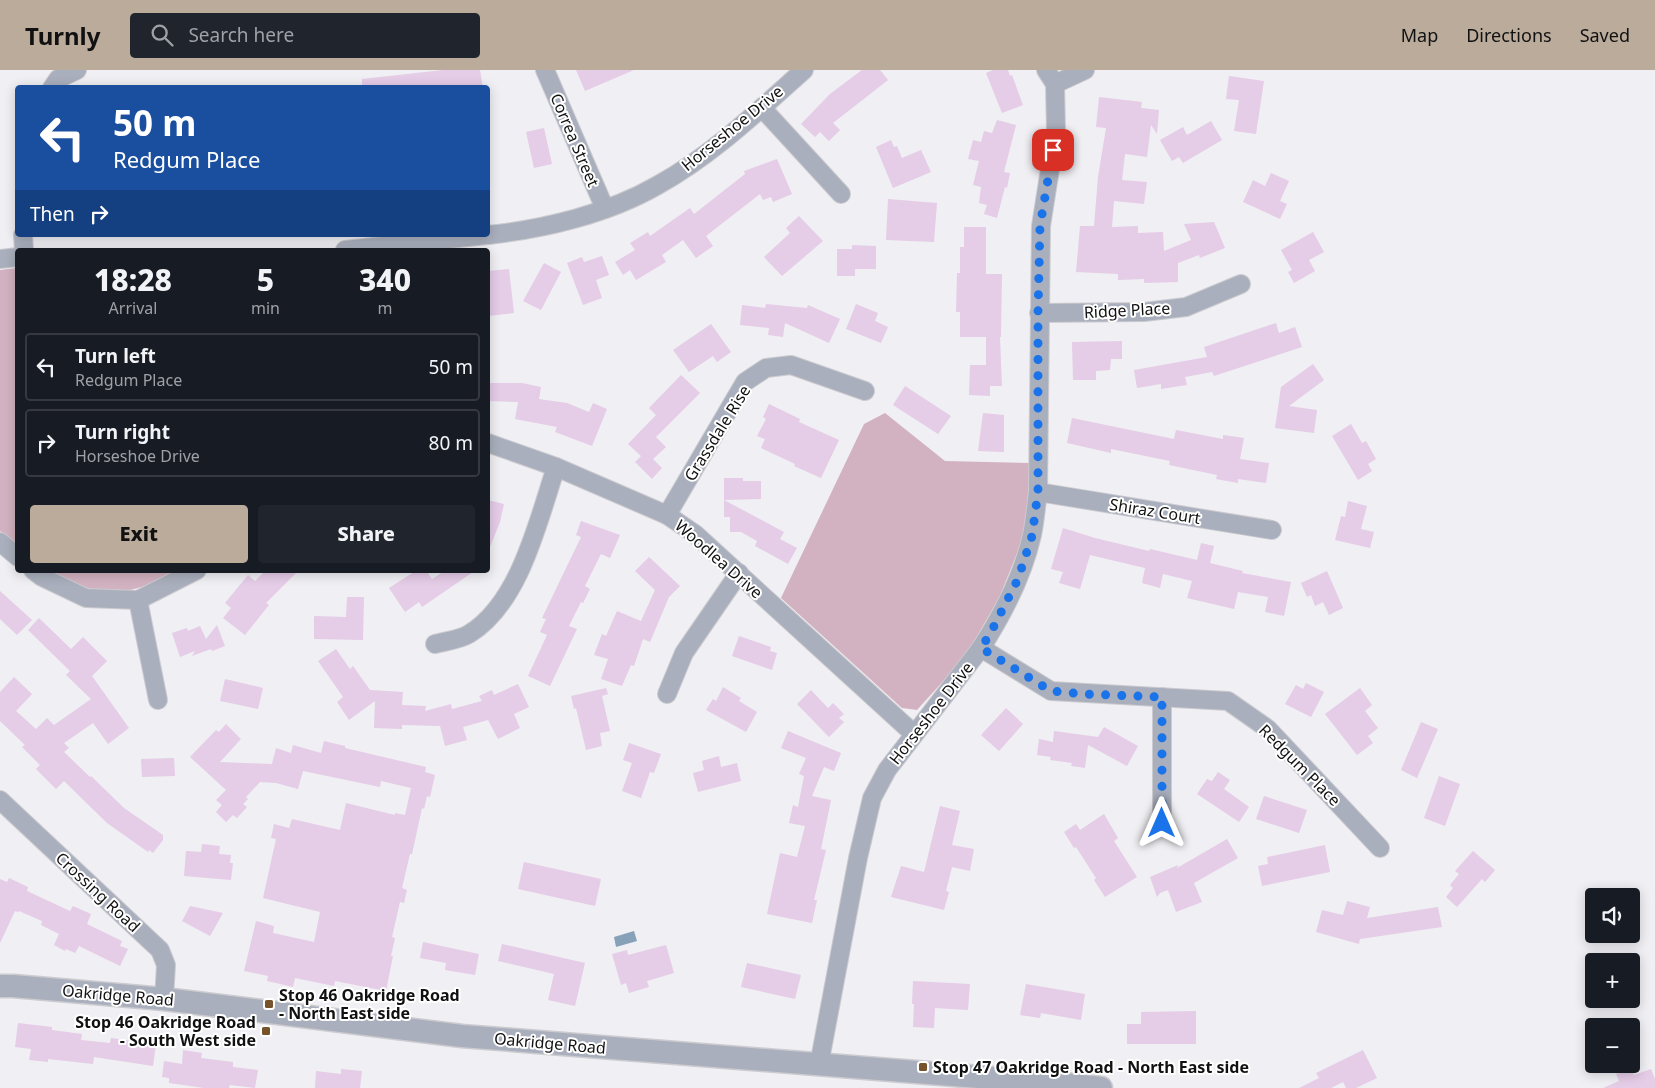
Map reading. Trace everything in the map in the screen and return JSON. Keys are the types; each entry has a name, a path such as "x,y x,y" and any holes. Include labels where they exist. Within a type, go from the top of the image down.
{"street":[{"path":"54,85 58,79 77,70"},
{"name":"Correa Street","path":"545,70 605,209"},
{"name":"Horseshoe Drive","path":"490,235 572,220 605,209 658,186 710,150 762,108 804,70"},
{"path":"1050,77 1085,70"},
{"name":"Horseshoe Drive","path":"819,1065 858,858 872,798 887,770 990,634 1018,579 1032,536 1038,492 1040,226 1056,131 1050,77"},
{"path":"762,108 841,194"},
{"name":"Horseshoe Drive","path":"364,248 468,237"},
{"path":"0,259 15,257"},
{"name":"Ridge Place","path":"1038,313 1144,312 1186,307 1241,284"},
{"name":"Grassdale Rise","path":"667,515 746,382 766,368 791,365 864,391"},
{"name":"Woodlea Drive","path":"490,444 556,467 667,515 695,534 914,734"},
{"path":"435,644 467,635 487,621 504,601 517,576 531,541 556,467"},
{"name":"Shiraz Court","path":"1038,492 1272,530"},
{"path":"0,542 15,554"},
{"path":"37,573 86,598 138,600 191,573"},
{"path":"667,694 684,653 739,573"},
{"path":"138,600 158,700"},
{"name":"Redgum Place","path":"981,648 1051,691 1228,701 1268,730 1380,848"},
{"path":"1162,697 1162,823"},
{"name":"Crossing Road","path":"0,800 160,950 166,965 164,999"},
{"name":"Oakridge Road","path":"0,986 164,999 462,1036 1101,1088"}],"shaded area":[{"path":"15,268 15,544 0,531 0,270"},
{"path":"885,413 945,461 1031,463 1024,536 999,598 965,657 917,710 902,708 781,598 864,424"},
{"path":"50,573 177,573 164,581 119,593 78,587"}],"water":[{"path":"634,931 637,941 616,947 614,937"}],"building":[{"path":"443,70 480,70 482,85 362,85 362,79"},
{"path":"576,70 634,70 585,91"},
{"path":"862,70 880,70 888,80 833,123 840,130 829,141 820,132 815,137 801,124 830,94"},
{"path":"993,70 1008,70 1010,76 1012,75 1023,105 1002,113 986,73"},
{"path":"1229,76 1264,81 1256,134 1234,131 1239,100 1226,99"},
{"path":"1099,97 1142,102 1141,108 1159,110 1157,134 1151,125 1147,157 1125,154 1122,180 1147,182 1144,204 1114,201 1112,227 1138,226 1138,233 1163,232 1164,251 1191,240 1184,224 1214,222 1225,248 1200,258 1199,255 1178,263 1178,282 1144,283 1144,279 1118,280 1118,274 1076,272 1080,226 1094,226 1098,177 1106,128 1096,127"},
{"path":"997,120 1016,125 1004,172 1010,173 1007,188 1005,187 997,218 984,214 987,205 979,203 981,187 973,185 979,161 968,159 973,140 981,142 984,131 992,133"},
{"path":"1211,121 1222,140 1183,163 1179,157 1172,161 1160,140 1183,127 1187,135"},
{"path":"544,128 552,164 534,168 526,132"},
{"path":"891,140 894,147 897,146 902,158 921,150 931,172 893,188 876,147"},
{"path":"777,159 792,194 773,202 771,197 763,200 760,194 706,236 713,246 696,258 683,240 662,255 666,262 636,280 630,270 623,275 615,262 635,250 630,243 648,232 650,236 690,208 694,214 745,174 744,171"},
{"path":"1271,173 1289,181 1280,201 1287,204 1280,219 1243,202 1253,180 1265,186"},
{"path":"888,199 937,203 934,242 886,240"},
{"path":"799,216 823,241 782,276 764,257 790,233 786,228"},
{"path":"964,227 986,227 986,274 1002,274 1000,337 1002,386 990,386 990,396 969,395 970,365 986,365 986,337 960,337 960,312 956,312 957,273 960,273 960,247 964,247"},
{"path":"1313,232 1324,252 1309,260 1315,271 1294,283 1288,272 1292,270 1281,250"},
{"path":"852,245 876,246 876,269 855,269 855,276 837,276 837,249 852,249"},
{"path":"602,256 609,275 596,280 602,298 583,305 567,263 582,257 584,262"},
{"path":"544,263 561,272 541,310 523,301"},
{"path":"509,269 514,313 490,316 490,271"},
{"path":"766,304 807,308 808,305 840,319 829,343 785,323 783,337 768,335 769,328 740,325 742,305 765,308"},
{"path":"856,304 878,313 875,321 888,327 881,343 846,329"},
{"path":"1276,323 1279,333 1295,327 1302,347 1214,376 1212,372 1185,377 1187,385 1161,389 1161,384 1137,388 1134,370 1207,357 1204,347"},
{"path":"711,324 731,352 717,362 713,356 689,372 673,350"},
{"path":"1122,341 1122,359 1111,359 1110,370 1096,371 1096,380 1073,380 1072,342"},
{"path":"1313,364 1324,380 1289,406 1317,410 1314,433 1275,428 1281,387"},
{"path":"681,375 700,393 656,437 666,447 653,459 662,468 652,479 635,462 641,456 628,444 656,415 649,408"},
{"path":"490,383 522,383 541,387 539,399 567,403 589,412 593,403 607,409 592,446 555,432 557,427 515,419 518,402 490,401"},
{"path":"905,386 951,416 938,434 893,405"},
{"path":"769,404 800,419 799,422 839,440 821,478 761,448 765,439 757,436 766,419 763,417"},
{"path":"983,413 1004,415 1004,452 978,451"},
{"path":"1072,418 1174,439 1176,430 1223,439 1223,435 1244,438 1240,459 1269,463 1266,483 1238,479 1238,483 1216,479 1217,475 1169,465 1170,461 1111,449 1111,453 1067,443"},
{"path":"1351,424 1362,443 1366,441 1376,459 1368,464 1372,471 1358,480 1332,436"},
{"path":"724,478 743,478 743,481 761,481 761,499 724,500"},
{"path":"490,500 504,504 500,522 490,547"},
{"path":"724,500 784,532 780,539 797,548 788,564 755,546 757,541 741,532 730,532 730,517 724,517"},
{"path":"1348,501 1367,506 1361,529 1374,532 1370,548 1335,540 1341,516 1345,517"},
{"path":"581,521 620,535 610,558 601,554 585,586 590,589 569,626 577,629 550,686 528,676 547,635 540,632 546,619 542,618 581,537 576,535"},
{"path":"1063,528 1149,551 1150,549 1197,560 1201,543 1214,546 1210,563 1243,571 1242,573 1291,582 1284,616 1265,612 1268,597 1238,592 1234,609 1187,598 1192,581 1163,574 1160,588 1142,583 1145,568 1090,555 1080,589 1059,583 1063,572 1051,569"},
{"path":"649,557 680,586 669,597 650,642 643,639 634,666 631,665 622,686 601,679 608,659 594,655 602,634 606,636 617,611 641,621 655,590 635,571"},
{"path":"1327,571 1343,608 1329,615 1323,602 1315,606 1311,595 1307,597 1301,583"},
{"path":"263,573 296,573 266,603 269,605 245,635 223,618 231,608 225,603 248,575 255,581"},
{"path":"412,573 428,573 432,579 441,573 472,573 422,607 419,602 405,612 389,588"},
{"path":"0,591 32,620 17,635 0,619"},
{"path":"347,597 364,597 363,640 314,639 314,616 346,617"},
{"path":"39,618 71,649 83,637 107,661 92,676 129,728 108,744 93,723 64,743 69,748 64,752 124,808 163,835 163,840 153,853 149,850 148,852 107,823 64,781 56,789 36,769 40,765 22,747 25,745 0,721 0,692 14,677 32,694 16,711 36,729 47,718 54,725 91,699 66,675 70,671 28,630"},
{"path":"217,625 225,646 192,656 195,651 180,657 172,633 187,628 188,631 200,626 206,639"},
{"path":"739,636 771,647 770,651 777,653 772,670 732,656"},
{"path":"336,649 350,669 353,666 370,690 403,692 402,705 426,706 425,711 451,704 452,709 482,701 479,696 492,690 494,695 518,684 529,707 514,714 520,728 498,739 488,720 463,727 467,740 445,746 440,726 402,725 402,729 374,728 375,701 349,720 337,702 343,697 318,661"},
{"path":"225,679 263,688 258,709 220,701"},
{"path":"1306,683 1324,692 1311,717 1285,704 1296,685 1303,689"},
{"path":"723,687 741,698 739,701 757,712 746,732 706,710 713,699 716,701"},
{"path":"606,688 608,694 602,696 610,731 600,733 602,746 586,750 576,708 574,709 571,696"},
{"path":"1360,688 1372,705 1365,711 1378,728 1368,736 1373,743 1357,755 1325,714"},
{"path":"811,690 828,708 833,703 844,714 839,718 844,722 829,737 797,704"},
{"path":"1006,708 1023,724 999,751 981,735"},
{"path":"1421,722 1438,729 1417,778 1401,770"},
{"path":"226,724 241,739 220,762 272,764 276,748 291,753 293,745 321,753 324,741 345,746 345,748 426,767 425,772 435,775 430,797 427,796 424,809 422,808 402,888 407,890 404,903 400,902 392,937 395,938 391,956 393,956 386,991 335,981 334,986 295,978 293,987 267,981 268,976 244,971 256,921 274,926 273,933 314,942 320,912 263,898 276,839 271,838 274,824 289,828 292,819 340,830 346,803 395,815 395,813 405,815 411,788 381,781 380,787 303,771 298,789 276,783 260,782 246,797 248,799 243,804 247,807 237,818 233,815 226,822 216,812 222,805 216,800 226,790 190,757 216,730 219,732"},
{"path":"1104,727 1138,746 1127,766 1088,745 1085,768 1071,766 1072,763 1050,760 1051,757 1037,755 1039,739 1053,742 1054,731 1098,737"},
{"path":"788,731 841,753 834,771 824,767 812,796 831,800 821,849 826,850 814,900 817,900 812,923 767,914 780,853 797,857 805,826 789,823 793,805 798,807 804,776 799,774 806,758 781,748"},
{"path":"629,743 661,754 654,773 650,772 641,798 622,791 632,763 623,760"},
{"path":"719,756 721,767 737,763 741,781 698,792 693,773 704,770 702,761"},
{"path":"174,758 175,776 142,777 141,759"},
{"path":"1218,772 1230,780 1224,789 1249,807 1239,822 1197,794 1207,779 1212,781"},
{"path":"1439,776 1460,784 1445,826 1424,818"},
{"path":"1264,796 1307,810 1299,833 1256,819"},
{"path":"940,806 960,811 952,845 974,849 970,871 952,867 946,891 949,892 944,910 891,897 901,866 924,872"},
{"path":"1104,814 1118,838 1114,841 1137,877 1105,897 1094,880 1096,878 1064,832 1076,824 1080,830"},
{"path":"1227,839 1238,858 1194,883 1202,902 1176,912 1168,890 1160,893 1157,897 1150,877 1178,865 1177,868"},
{"path":"202,844 220,846 219,854 231,855 230,863 233,863 231,880 184,876 186,851 201,852"},
{"path":"1325,845 1330,872 1262,886 1258,866 1268,864 1267,857"},
{"path":"1473,851 1495,870 1485,882 1482,879 1457,907 1446,897 1453,888 1450,885 1459,874 1455,871"},
{"path":"524,862 601,879 595,906 518,889"},
{"path":"9,878 28,887 27,891 70,911 73,906 91,914 87,924 122,941 120,946 128,949 120,966 79,946 75,953 66,949 65,951 54,945 59,934 41,925 42,921 19,911 15,911 0,943 0,879 7,882"},
{"path":"1347,901 1370,907 1367,918 1438,907 1442,927 1360,939 1359,944 1316,932 1322,910 1343,915"},
{"path":"190,906 223,913 210,936 182,921"},
{"path":"423,942 479,954 475,975 445,970 446,963 420,958"},
{"path":"502,944 585,963 575,1006 548,1000 554,974 498,961"},
{"path":"666,945 674,973 647,981 649,987 629,993 626,983 621,985 612,954 627,950 628,955"},
{"path":"747,963 801,975 795,999 741,987"},
{"path":"913,981 970,984 968,1010 935,1008 934,1028 913,1027"},
{"path":"1026,984 1085,994 1081,1020 1041,1013 1040,1018 1020,1015"},
{"path":"1196,1011 1196,1044 1127,1044 1127,1024 1141,1024 1141,1012"},
{"path":"18,1023 52,1027 52,1030 82,1034 81,1040 110,1043 111,1038 156,1044 153,1066 94,1057 93,1064 48,1059 48,1062 29,1060 31,1049 15,1047"},
{"path":"183,1050 202,1053 201,1058 233,1062 233,1067 258,1070 255,1088 230,1085 229,1088 204,1088 169,1083 169,1078 162,1077 164,1061 182,1064"},
{"path":"1363,1050 1377,1078 1356,1088 1346,1088 1343,1082 1331,1088 1299,1088 1319,1078 1316,1073"},
{"path":"341,1069 362,1071 360,1088 315,1088 316,1071 341,1074"},
{"path":"1651,1069 1655,1079 1655,1088 1603,1088 1619,1081 1616,1074 1633,1073 1634,1075"}],"place":[{"name":"Stop 46 Oakridge Road - North East side","path":"269,1004"},
{"name":"Stop 46 Oakridge Road - South West side","path":"266,1031"},
{"name":"Stop 47 Oakridge Road - North East side","path":"923,1067"}],"route":[{"path":"1053,150 1040,226 1038,492 1032,536 1018,579 981,648 1051,691 1162,697 1162,823"}]}
